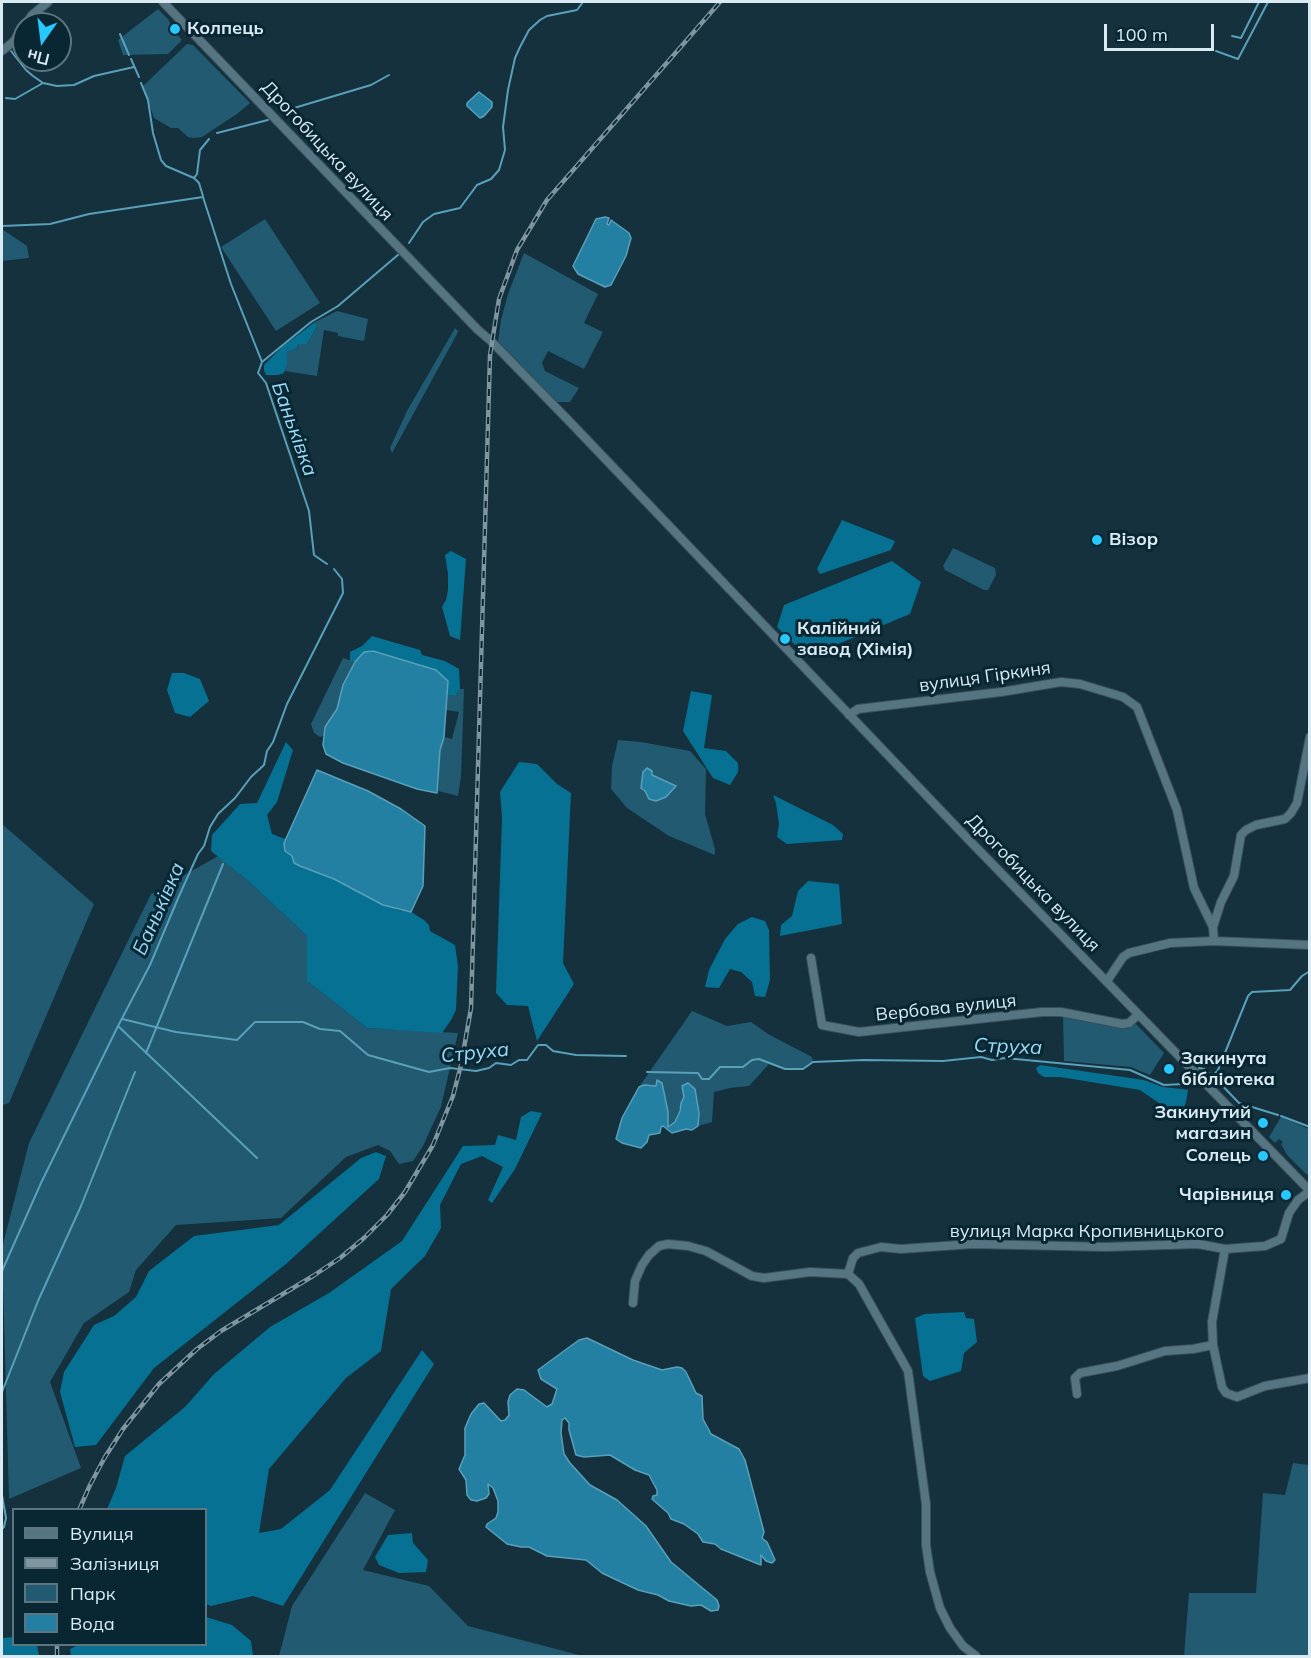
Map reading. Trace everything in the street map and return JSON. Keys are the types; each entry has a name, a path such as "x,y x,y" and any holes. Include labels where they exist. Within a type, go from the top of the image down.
{"street":[{"path":"36,12 48,2"},
{"name":"Дрогобицька вулиця","path":"163,2 468,321 562,414 849,715 1310,1191"},
{"name":"вулиця Гіркиня","path":"849,715 858,709 1001,692 1061,682 1080,684 1132,702 1137,707 1177,810 1194,888 1213,927 1214,941"},
{"path":"1213,927 1221,902 1234,876 1241,835 1256,825 1285,819 1292,813 1297,803 1310,737"},
{"path":"1107,981 1123,957 1129,953 1170,943 1288,942 1310,945"},
{"name":"Вербова вулиця","path":"811,958 822,1025 859,1032 1042,1012 1061,1012 1122,1024 1129,1023 1138,1015"},
{"name":"вулиця Марка Кропивницького","path":"848,1274 853,1258 858,1253 881,1247 901,1250 973,1244 1060,1244 1105,1247 1179,1244 1225,1249 1266,1246 1281,1239 1289,1213 1298,1200 1310,1191"},
{"path":"633,1303 635,1281 642,1265 654,1250 668,1244 688,1245 706,1251 752,1276 764,1278 810,1272 848,1274 859,1284 908,1371 926,1504 926,1545 930,1572 940,1608 950,1628 963,1646 976,1656"},
{"path":"1225,1249 1213,1313 1213,1345 1222,1387 1231,1396 1237,1396 1265,1386 1310,1378"},
{"path":"1077,1394 1075,1378 1080,1372 1117,1366 1165,1351 1213,1345"}],"green space":[{"path":"158,9 182,40 168,54 123,55 118,40"},
{"path":"187,44 193,45 250,103 202,137 194,138 154,118 143,86"},
{"path":"265,219 320,303 276,331 221,247"},
{"path":"2,229 27,246 29,258 2,261"},
{"path":"524,253 598,294 584,323 603,332 584,369 548,351 542,363 545,371 579,388 570,402 557,402 498,342 508,294"},
{"path":"337,311 368,319 364,341 338,336 338,333 324,330 317,376 285,371 287,352 297,348 298,344 307,344 317,326 315,322"},
{"path":"455,328 458,331 457,334 392,453 390,448 407,411"},
{"path":"953,548 995,568 996,575 988,590 945,570 943,566"},
{"path":"343,658 355,662 343,685 337,709 325,727 325,735 320,737 314,733 311,724"},
{"path":"460,689 464,689 461,777 458,796 438,791 440,750 444,737 452,739 459,712 446,710 447,695 456,695"},
{"path":"618,740 690,751 706,769 705,814 715,855 669,836 627,808 611,789 612,766"},
{"path":"2,824 94,904 9,1103 2,1105"},
{"path":"218,856 307,936 307,981 367,1028 458,1033 441,1107 423,1146 413,1161 399,1164 390,1151 378,1145 346,1157 281,1218 176,1225 136,1270 129,1292 84,1323 50,1382 81,1468 9,1499 2,1248 29,1143 151,894"},
{"path":"692,1011 727,1026 751,1022 768,1034 812,1057 813,1062 803,1069 785,1069 769,1064 749,1086 714,1092 712,1122 698,1126 699,1113 696,1101 684,1097 675,1122 668,1127 668,1112 662,1083 657,1080 656,1086 639,1087"},
{"path":"1063,1016 1121,1027 1136,1024 1164,1053 1150,1075 1131,1067 1064,1061"},
{"path":"1281,1117 1309,1129 1309,1175 1287,1155 1281,1144 1283,1142 1279,1139 1275,1143 1269,1137"},
{"path":"1293,1463 1309,1465 1309,1656 1184,1656 1189,1593 1256,1593 1263,1493 1285,1495"},
{"path":"365,1493 395,1510 363,1570 429,1586 468,1626 583,1656 279,1656 292,1606"}],"shaded area":[{"path":"315,322 317,326 307,344 298,344 297,348 287,352 284,373 266,375 264,365 282,347"},
{"path":"842,520 895,541 891,550 820,574 817,569"},
{"path":"451,551 466,559 460,640 450,636 442,607 448,590 445,555"},
{"path":"892,561 921,582 910,614 807,657 777,627 784,605"},
{"path":"372,636 420,650 422,655 445,661 459,669 460,689 456,695 447,695 448,681 364,652 355,662 350,661 350,652 362,646"},
{"path":"172,673 184,673 200,679 209,701 190,717 175,713 167,690"},
{"path":"691,691 712,695 704,748 726,751 738,763 738,772 730,785 713,778 683,731"},
{"path":"286,742 293,750 277,802 267,815 272,834 285,839 284,843 300,866 334,879 373,900 398,910 411,912 429,925 430,931 455,945 458,966 456,1010 442,1033 367,1028 307,981 307,936 247,880 211,851 212,835 240,804 257,803"},
{"path":"519,762 537,764 557,784 571,793 563,963 574,984 537,1041 528,1006 507,1005 496,993 502,818 500,792"},
{"path":"773,795 833,825 843,834 842,840 787,844 777,837 779,824"},
{"path":"808,881 839,884 842,924 780,936 781,925 792,916 798,891"},
{"path":"752,917 765,921 769,930 770,980 765,997 755,996 752,982 741,972 730,969 719,988 705,987 709,970 725,939 738,924"},
{"path":"1040,1065 1144,1080 1163,1087 1188,1090 1186,1102 1182,1112 1166,1108 1140,1090 1060,1077 1044,1077 1038,1073 1036,1068"},
{"path":"531,1111 542,1113 515,1169 492,1203 488,1200 503,1167 482,1156 461,1164 440,1205 441,1228 425,1256 391,1289 381,1351 346,1378 269,1469 259,1533 281,1529 330,1490 422,1350 434,1364 283,1606 253,1596 211,1606 207,1604 207,1508 107,1508 125,1456 185,1407 214,1374 270,1327 329,1293 402,1241 463,1146 495,1145 498,1135 516,1140 521,1117"},
{"path":"376,1152 386,1156 379,1179 286,1264 154,1368 96,1445 75,1447 60,1392 64,1372 94,1325 114,1316 136,1297 149,1271 194,1236 279,1225 361,1158"},
{"path":"964,1312 966,1318 974,1319 977,1342 964,1353 961,1371 930,1381 923,1376 915,1318 925,1314"},
{"path":"412,1533 413,1543 428,1560 426,1572 399,1573 379,1565 375,1557 388,1535"},
{"path":"207,1617 232,1625 251,1641 253,1656 71,1656 70,1649 76,1646 207,1646"},
{"path":"12,1637 12,1646 37,1646 39,1656 2,1656 2,1638"}],"water":[{"path":"479,92 492,102 492,107 480,118 467,106 467,103"},
{"path":"609,218 607,224 609,225 611,220 629,233 631,238 626,256 611,285 605,287 578,274 573,266 596,219"},
{"path":"373,651 436,670 448,681 437,793 417,789 343,763 326,754 323,745 325,727 337,709 343,685 355,662 364,652"},
{"path":"647,768 652,771 652,775 676,786 666,797 656,801 649,799 641,788 643,772"},
{"path":"317,770 368,791 401,809 425,826 423,886 411,912 383,905 334,879 300,866 294,863 292,856 285,851 284,843"},
{"path":"657,1080 662,1083 668,1112 668,1127 675,1122 680,1111 684,1097 682,1086 688,1083 695,1089 699,1113 698,1126 692,1130 686,1129 672,1133 663,1126 660,1133 649,1135 647,1142 641,1148 622,1143 616,1139 622,1118 639,1087 656,1086"},
{"path":"587,1338 633,1360 662,1370 682,1368 696,1393 702,1396 703,1419 711,1434 739,1449 745,1460 764,1532 762,1538 767,1542 775,1560 772,1563 766,1561 761,1555 761,1565 721,1549 715,1544 703,1542 698,1534 684,1524 671,1519 668,1513 652,1499 657,1495 657,1490 649,1475 635,1470 610,1455 584,1457 576,1455 569,1423 565,1418 562,1420 564,1454 570,1463 590,1485 617,1500 646,1526 671,1562 717,1600 718,1610 711,1611 701,1605 691,1606 669,1601 658,1595 638,1590 602,1573 586,1560 547,1556 529,1547 507,1544 486,1527 496,1518 498,1512 498,1501 493,1488 488,1484 489,1494 486,1498 477,1501 471,1500 467,1495 466,1480 459,1469 465,1455 465,1428 471,1414 479,1404 484,1403 501,1421 505,1420 509,1415 510,1395 517,1389 524,1390 547,1407 552,1404 557,1389 541,1379 538,1370 579,1340"}],"waterway":[{"name":"Баньківка","path":"409,243 423,222 434,214 460,208 477,185 491,179 499,170 505,150 503,127 508,90 515,58 520,47 529,30 540,20 547,16 577,10 583,2"},
{"path":"1232,36 1241,38 1259,2"},
{"path":"1216,51 1238,59 1268,2"},
{"path":"120,34 129,55"},
{"path":"11,51 33,76 43,83 57,86 74,85 94,76 134,67"},
{"path":"131,59 139,77"},
{"path":"284,111 371,85 389,75"},
{"path":"6,98 15,99 43,83"},
{"path":"141,83 148,100 153,133 161,160 166,166 194,178 199,183 203,196"},
{"path":"217,133 268,120"},
{"path":"194,178 197,174 200,150 209,139"},
{"path":"2,226 50,224 89,214 203,197 231,284 262,362"},
{"name":"Баньківка","path":"327,564 314,555 309,511 266,383 258,373 262,362 311,322 338,306 399,254"},
{"name":"Баньківка","path":"2,1271 41,1183 150,965 198,854 204,846 210,827 218,814 264,765 267,751 273,742 287,704 343,593 342,579 334,569"},
{"path":"146,1053 223,864"},
{"name":"Струха","path":"647,1072 698,1073 702,1079 709,1079 720,1067 743,1067 752,1060 759,1059 785,1069 803,1069 813,1062 943,1061 981,1057 992,1060 1005,1058 1130,1070 1164,1085 1183,1084 1199,1068 1213,1076 1218,1070 1248,996 1252,992 1290,990 1302,976 1310,971"},
{"name":"Струха","path":"122,1019 176,1032 237,1040 255,1022 303,1022 320,1029 340,1031 368,1055 429,1072 450,1068 476,1071 489,1068 496,1063 511,1065 519,1060 527,1060 538,1045 546,1045 553,1051 576,1055 626,1056"},
{"path":"118,1026 257,1158"},
{"path":"2,1392 135,1072"},
{"path":"1213,1076 1239,1103 1278,1115"},
{"path":"1281,1116 1310,1127"},
{"name":"Баньківка","path":"2,1495 6,1518 2,1529"}],"railway":[{"path":"80,1508 105,1457 123,1429 159,1384 197,1349 221,1331 313,1276 364,1238 387,1215 405,1192 433,1145 453,1096 471,1008 490,355 499,299 517,250 547,200 720,2"},
{"path":"57,1646 57,1656"}],"place":[{"name":"Колпець","path":"175,29"},
{"name":"Візор","path":"1097,540"},
{"name":"Калійний завод (Хімія)","path":"785,639"},
{"name":"Закинута бібліотека","path":"1169,1069"},
{"name":"Закинутий магазин","path":"1263,1123"},
{"name":"Солець","path":"1263,1156"},
{"name":"Чарівниця","path":"1286,1195"}]}
